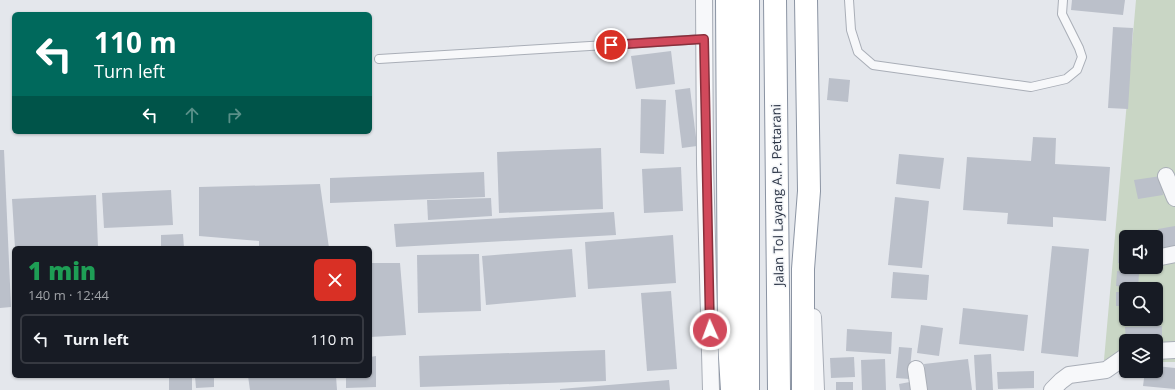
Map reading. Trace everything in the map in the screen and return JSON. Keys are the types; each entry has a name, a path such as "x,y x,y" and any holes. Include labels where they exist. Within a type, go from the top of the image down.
{"highway":[{"path":"727,0 729,342 732,390"},
{"path":"748,0 748,390"},
{"name":"Jalan Tol Layang A.P. Pettarani","path":"774,0 779,390"},
{"path":"803,390 803,269 809,191 806,0"}],"street":[{"path":"704,0 711,390"},
{"path":"1166,176 1175,198"},
{"path":"809,191 816,390"},
{"path":"1163,257 1175,254"},
{"path":"1163,351 1175,350"},
{"path":"1052,390 1069,375 1106,370 1119,361"},
{"path":"916,369 919,390"}],"lane":[{"path":"849,0 851,30 858,52 874,65 1032,87 1066,79 1077,70 1082,57 1062,14 1063,0"},
{"path":"379,59 704,39"}],"green space":[{"path":"1136,0 1175,0 1175,362 1163,362 1163,334 1119,334 1119,361 1104,360"}],"building":[{"path":"1072,0 1125,0 1123,15 1071,10"},
{"path":"1113,27 1133,28 1128,109 1108,108"},
{"path":"671,51 675,84 636,89 631,56"},
{"path":"829,78 850,80 848,102 827,100"},
{"path":"690,88 697,146 682,148 675,90"},
{"path":"641,99 666,100 664,154 640,153"},
{"path":"1033,137 1056,138 1055,164 1110,167 1106,221 1053,217 1053,227 1007,224 1008,213 963,210 967,157 1031,161"},
{"path":"601,148 603,209 499,213 497,152"},
{"path":"0,150 4,150 11,307 0,308"},
{"path":"899,154 944,158 940,189 896,184"},
{"path":"681,167 683,211 644,213 642,169"},
{"path":"484,172 485,197 330,203 330,178"},
{"path":"1161,176 1163,195 1138,199 1134,180"},
{"path":"320,184 329,246 259,246 259,241 199,236 199,187"},
{"path":"171,190 173,225 104,228 102,193"},
{"path":"96,195 98,246 15,246 12,199"},
{"path":"895,197 929,201 922,268 888,265"},
{"path":"491,198 492,216 428,220 427,200"},
{"path":"614,212 616,235 396,247 394,224"},
{"path":"1175,226 1175,247 1163,249 1163,230 1158,229"},
{"path":"183,234 184,246 161,246 161,235"},
{"path":"673,235 676,283 588,289 585,242"},
{"path":"1052,246 1089,249 1078,357 1041,353"},
{"path":"572,249 576,297 486,305 482,256"},
{"path":"479,254 481,311 418,313 417,255"},
{"path":"372,263 400,263 406,335 372,337"},
{"path":"1117,271 1119,271 1119,274 1139,274 1138,282 1119,282 1119,286 1116,286"},
{"path":"893,272 929,275 927,300 891,298"},
{"path":"671,291 677,369 647,371 641,293"},
{"path":"1116,292 1119,292 1119,306 1116,306"},
{"path":"963,308 1028,315 1024,351 959,344"},
{"path":"921,325 943,328 939,356 917,353"},
{"path":"1162,326 1162,334 1126,334 1125,327"},
{"path":"847,329 892,332 891,354 846,351"},
{"path":"899,347 912,348 909,379 896,378"},
{"path":"605,350 606,381 420,387 419,356"},
{"path":"991,354 993,390 976,390 974,355"},
{"path":"376,356 376,387 346,388 346,378 372,378 372,357"},
{"path":"854,357 855,377 831,378 830,358"},
{"path":"885,359 886,390 862,390 861,360"},
{"path":"968,359 972,390 927,390 924,364"},
{"path":"1163,367 1175,368 1175,389 1143,386 1144,378 1163,378"},
{"path":"1034,371 1034,388 998,389 997,372"},
{"path":"169,378 192,378 192,390 169,390"},
{"path":"195,378 214,378 214,387 196,388"},
{"path":"248,378 336,378 337,390 250,390"},
{"path":"669,380 670,390 560,390 560,389"},
{"path":"915,381 917,390 900,390 899,384"},
{"path":"836,382 853,382 853,390 836,390"}],"route":[{"path":"611,45 704,39 705,164 710,330"}]}
